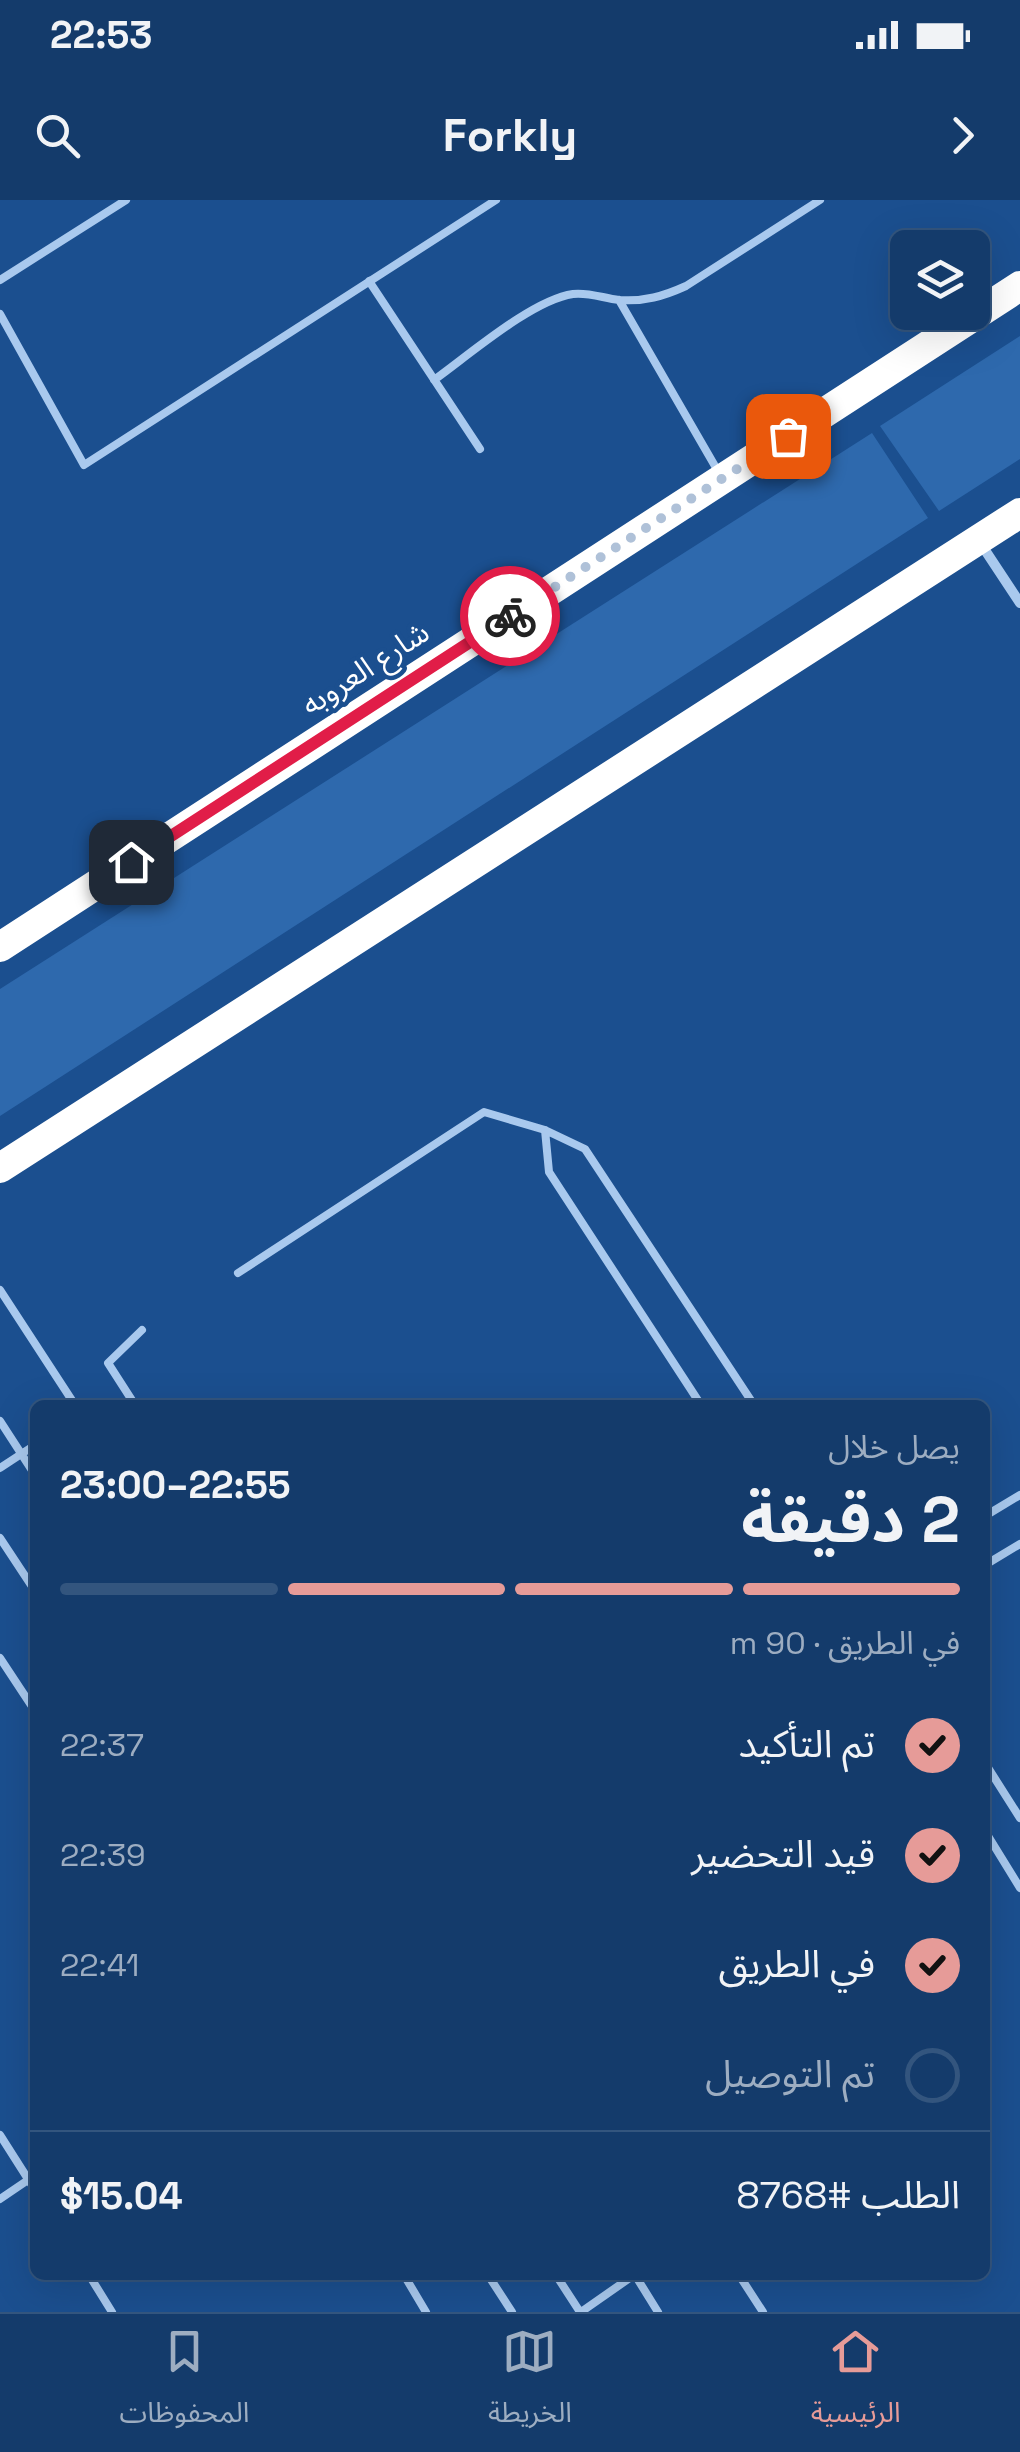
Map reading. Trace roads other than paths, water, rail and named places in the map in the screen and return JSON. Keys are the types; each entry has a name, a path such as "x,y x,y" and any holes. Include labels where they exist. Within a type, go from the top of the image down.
{"highway":[{"name":"شارع العروبه","path":"0,946 1020,286"},
{"path":"0,1168 1020,512"}],"street":[{"path":"978,539 1020,603"}],"lane":[{"path":"0,280 126,200"},
{"path":"0,314 84,465 496,200"},
{"path":"434,380 555,298 577,294 642,300 686,286 820,200"},
{"path":"369,281 480,450"},
{"path":"619,300 722,479"},
{"path":"238,1272 484,1112 545,1130 586,1149 751,1400"},
{"path":"545,1130 549,1172 698,1400"},
{"path":"0,1290 71,1400"},
{"path":"132,1400 108,1363 142,1330"},
{"path":"0,1421 30,1467"},
{"path":"0,1468 30,1449"},
{"path":"990,1513 1020,1495"},
{"path":"0,1538 30,1583"},
{"path":"990,1562 1020,1544"},
{"path":"0,1658 30,1703"},
{"path":"990,1771 1020,1818"},
{"path":"990,1840 1020,1888"},
{"path":"0,2135 30,2183"},
{"path":"0,2198 28,2180"},
{"path":"92,2280 112,2312"},
{"path":"407,2280 426,2312"},
{"path":"491,2280 512,2312"},
{"path":"559,2280 580,2312 627,2280"},
{"path":"637,2280 658,2312"},
{"path":"741,2280 762,2312"}]}
